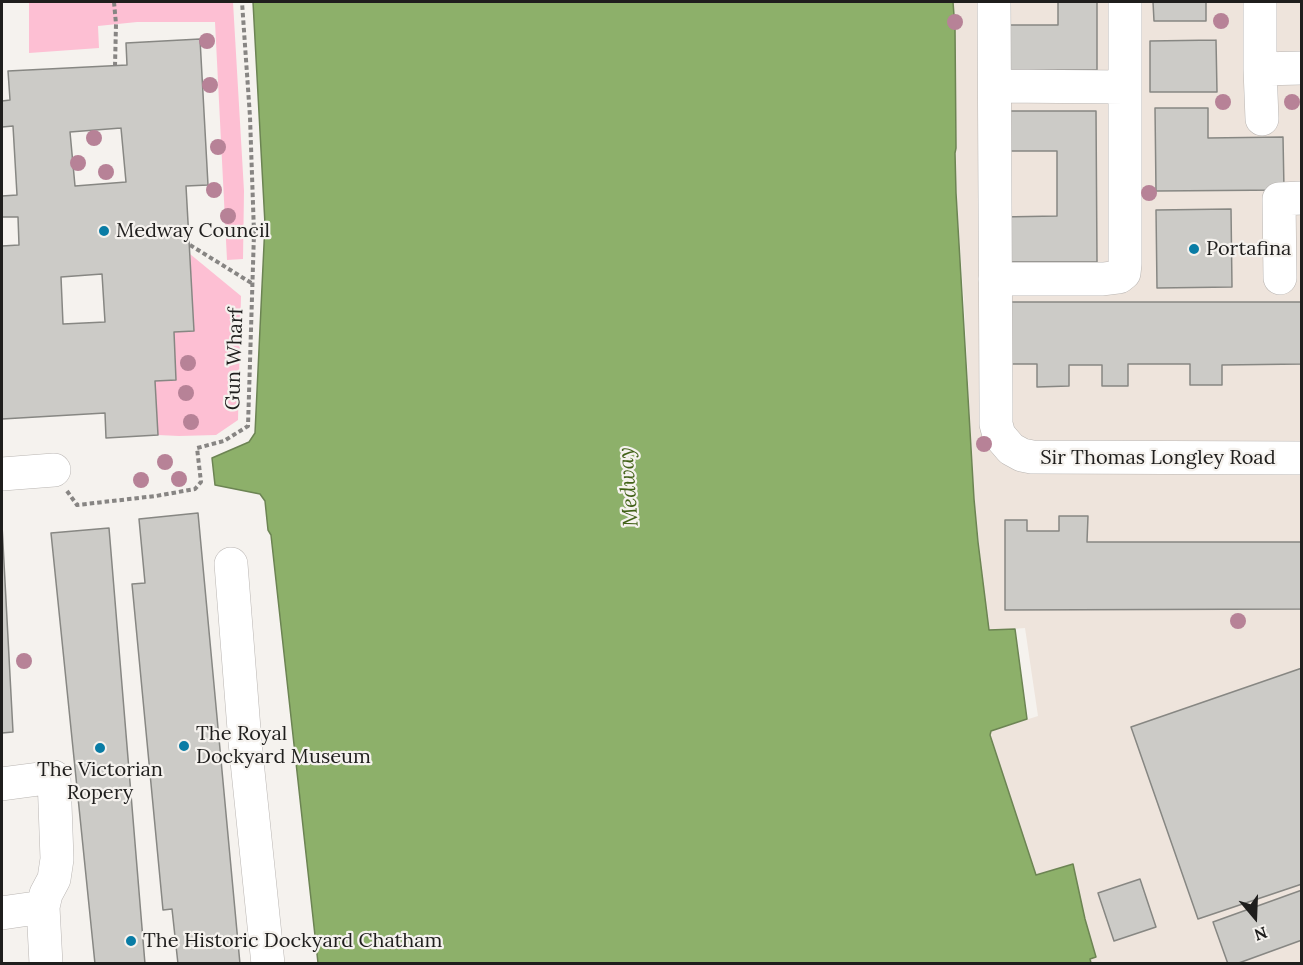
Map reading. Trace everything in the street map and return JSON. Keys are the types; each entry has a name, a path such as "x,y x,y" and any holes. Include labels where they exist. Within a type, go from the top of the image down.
{"street":[{"name":"Sir Thomas Longley Road","path":"994,2 997,427 1002,440 1015,452 1032,458 1302,458"},
{"path":"995,279 1103,279 1119,278 1124,273 1125,2"},
{"path":"1260,2 1262,119"},
{"path":"1260,69 1302,68"},
{"path":"995,87 1125,87"},
{"path":"1280,278 1279,198 1302,198"},
{"path":"2,474 54,470"},
{"path":"231,564 245,741 268,963"},
{"path":"2,783 54,777 57,859 54,879 46,894 43,907 46,963"},
{"path":"2,913 43,907"}],"path":[{"path":"114,2 115,66"},
{"name":"Gun Wharf","path":"54,470 77,505 195,489 201,482 197,448 224,441 248,426 254,233 250,117 242,2"},
{"name":"Gun Wharf","path":"190,245 253,284"}],"shaded area":[{"path":"29,2 233,2 244,191 243,259 227,260 215,22 137,22 98,26 99,48 29,53"},
{"path":"953,2 1301,2 1301,963 1075,963 1060,869 1036,876 990,733 1038,716 1025,628 989,631 974,499 955,173"},
{"path":"190,254 241,296 238,420 216,435 158,435 155,381 176,380 174,332 194,331"}],"water":[{"name":"Medway","path":"253,2 953,2 956,193 978,542 989,630 1015,629 1027,719 991,731 990,735 1036,875 1073,864 1096,957 1090,959 1091,963 318,963 271,535 268,530 265,501 260,494 215,485 212,458 249,442 255,433 265,224"}],"building":[{"path":"1058,2 1097,2 1097,70 1002,70 1002,25 1058,25"},
{"path":"1153,2 1206,2 1206,21 1154,21"},
{"name":"Medway Council","path":"200,39 208,185 186,186 194,331 174,332 176,380 155,381 158,435 106,438 105,413 2,419 2,246 19,245 18,217 2,217 2,196 17,195 13,126 2,127 2,101 10,100 8,71 127,65 126,43","holes":["121,128 126,182 75,186 70,132","102,274 105,322 63,324 61,277"]},
{"path":"1216,40 1217,92 1150,92 1150,41"},
{"path":"1155,108 1208,108 1208,138 1283,137 1284,190 1156,191"},
{"path":"1005,111 1096,111 1097,262 1001,262 1001,217 1057,216 1057,151 1005,151"},
{"name":"Portafina","path":"1231,209 1232,287 1157,288 1156,210"},
{"path":"1007,302 1302,302 1302,364 1222,365 1222,385 1190,385 1190,364 1128,364 1128,386 1102,386 1102,365 1069,365 1069,386 1037,387 1037,364 1007,364"},
{"name":"The Royal Dockyard Museum","path":"198,513 240,964 178,964 172,909 163,910 132,584 145,583 139,519"},
{"path":"1059,516 1088,516 1087,542 1302,542 1302,609 1005,610 1005,520 1027,520 1027,531 1059,531"},
{"path":"2,525 13,732 2,733"},
{"name":"The Victorian Ropery","path":"109,528 145,964 95,964 51,533"},
{"path":"1302,668 1302,884 1198,919 1131,727"},
{"path":"1140,879 1156,927 1114,941 1098,893"},
{"path":"1302,890 1302,940 1236,964 1228,964 1213,922"}],"place":[{"name":"Medway Council","path":"104,231"},
{"name":"Portafina","path":"1194,249"},
{"name":"The Royal Dockyard Museum","path":"184,746"},
{"name":"The Victorian Ropery","path":"100,748"},
{"name":"The Historic Dockyard Chatham","path":"131,941"}]}
